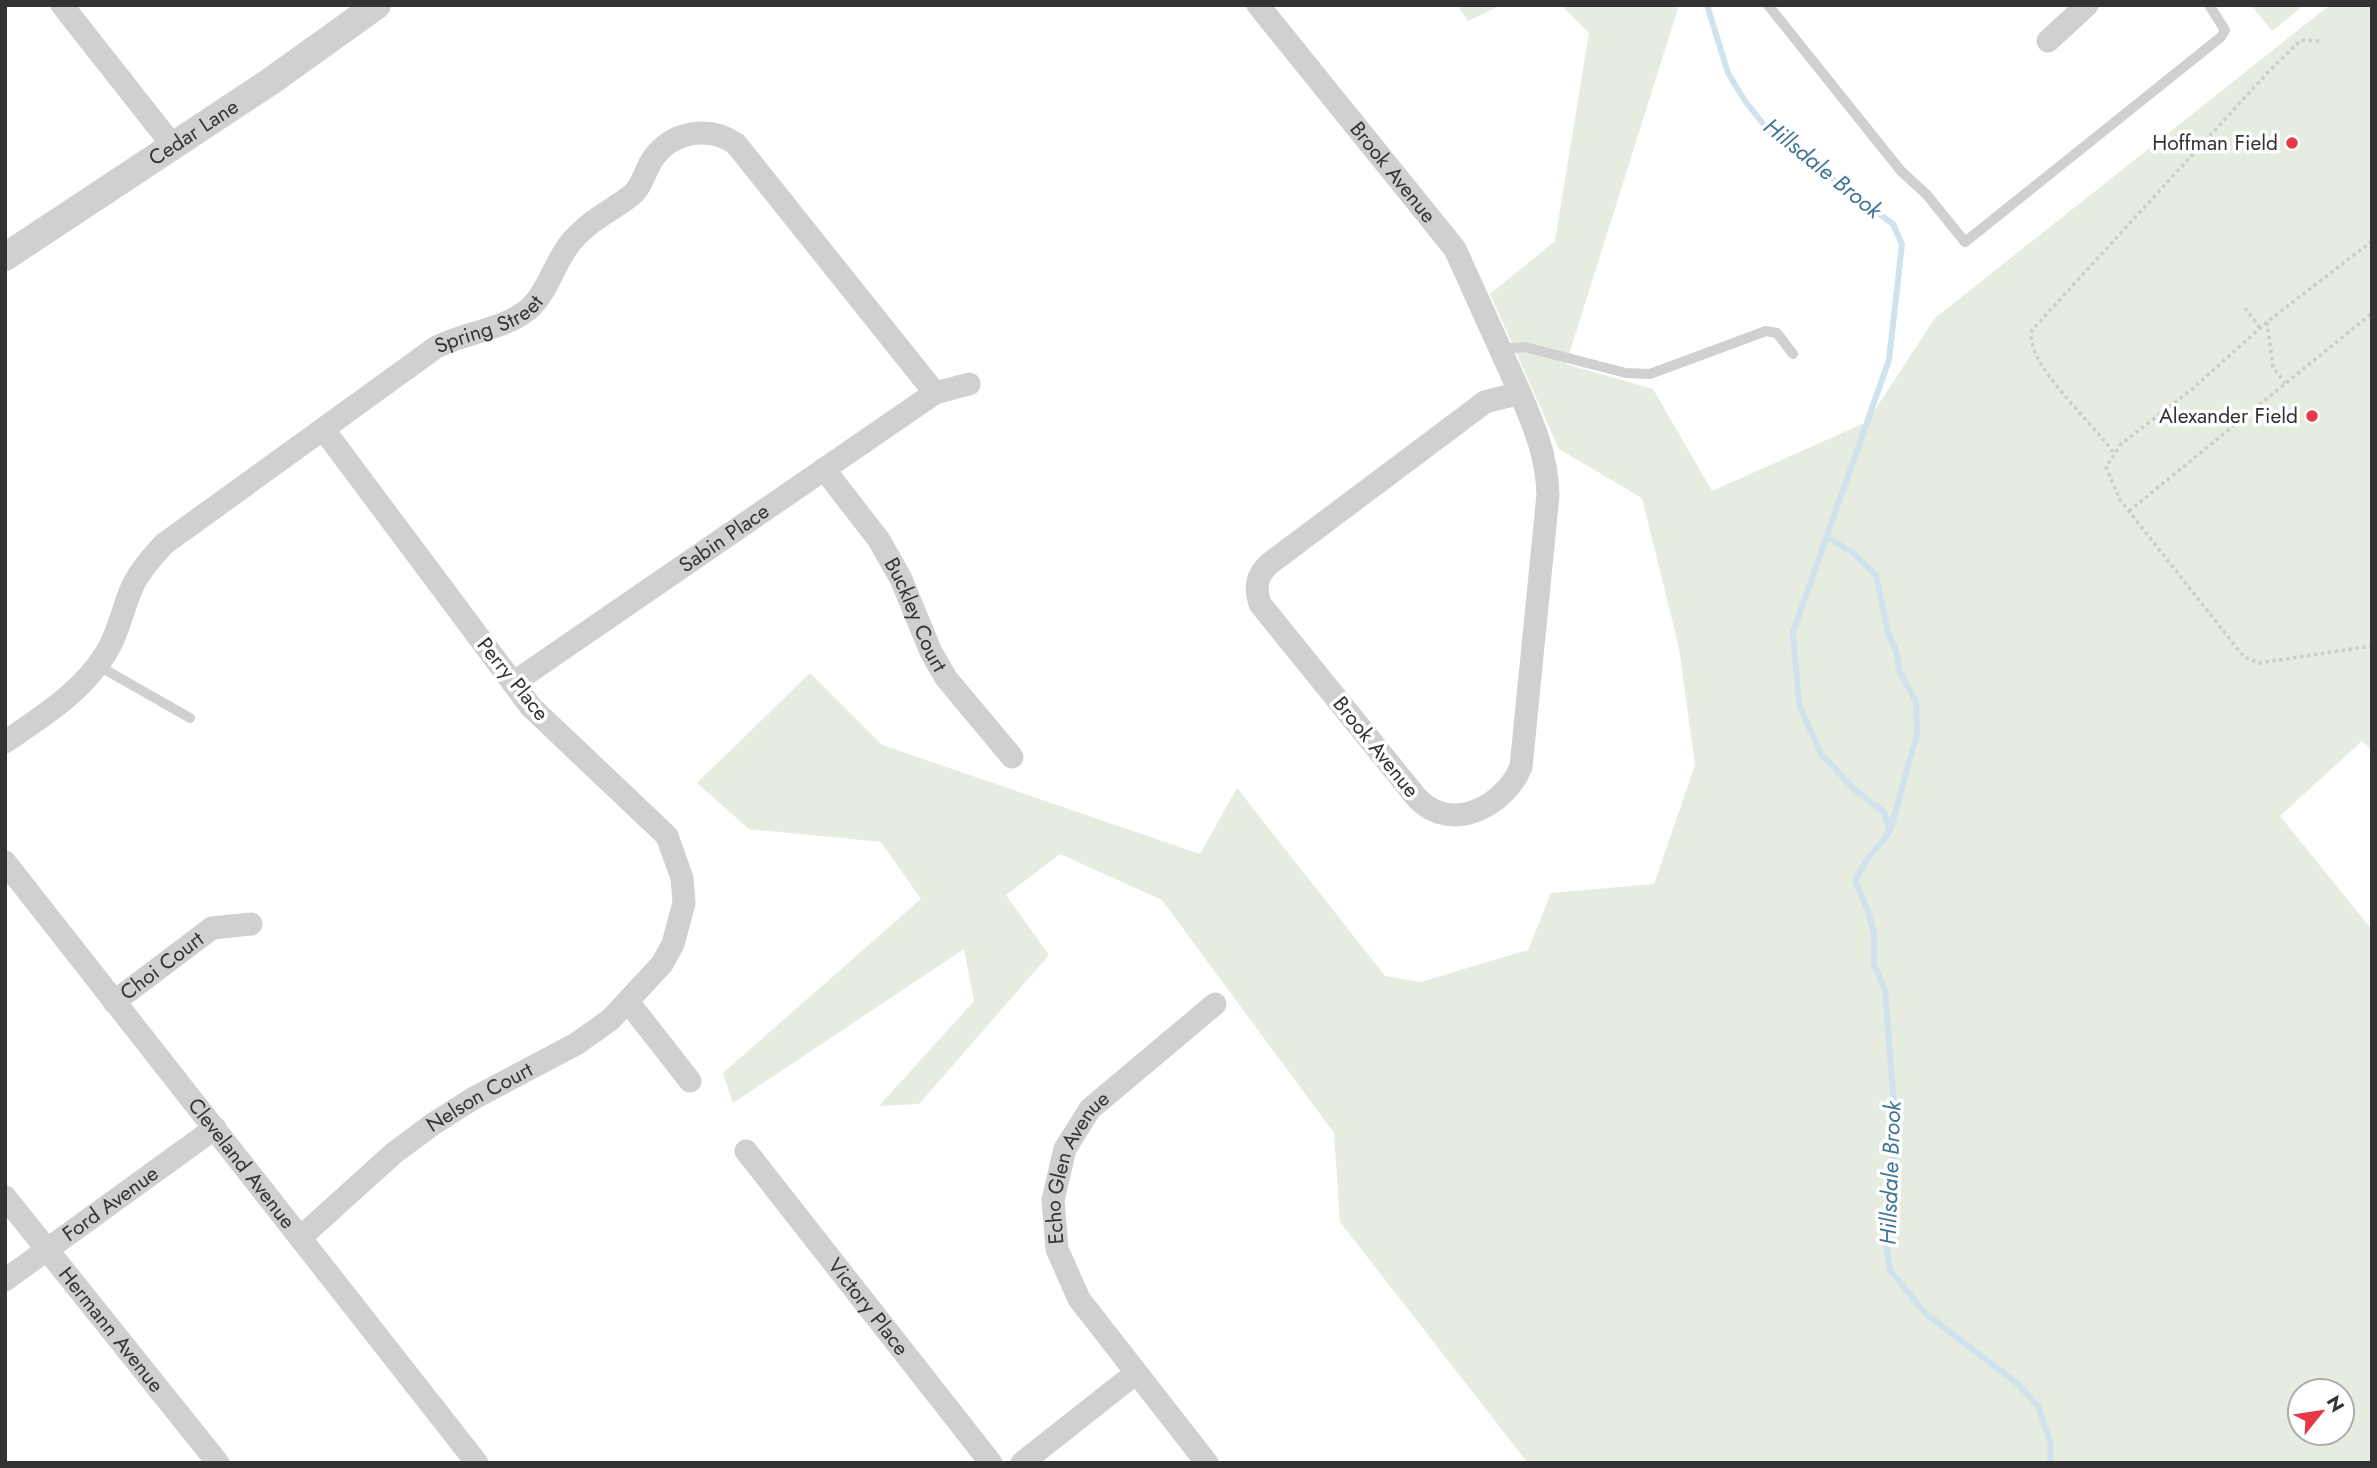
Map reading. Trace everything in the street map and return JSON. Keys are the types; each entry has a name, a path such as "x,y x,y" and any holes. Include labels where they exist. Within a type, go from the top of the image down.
{"street":[{"path":"62,5 173,146"},
{"name":"Cedar Lane","path":"5,257 173,146 377,5"},
{"name":"Brook Avenue","path":"1258,5 1455,249 1502,349 1541,442 1547,468 1548,495 1521,767 1514,782 1499,799 1468,814 1453,816 1437,813 1417,798 1260,604 1256,593 1258,580 1269,564 1485,402 1503,395 1520,393"},
{"path":"2048,41 2087,5"},
{"name":"Spring Street","path":"5,742 68,698 97,665 120,624 134,584 147,562 164,544 435,348 458,336 504,324 519,317 533,305 571,242 590,222 633,193 663,147 696,132 710,132 736,144 935,393"},
{"path":"935,393 969,384"},
{"name":"Sabin Place","path":"513,682 935,393"},
{"name":"Perry Place","path":"324,430 531,707 667,836 682,878 684,903 673,944 662,964"},
{"name":"Buckley Court","path":"824,469 879,540 901,579 931,652 946,678 1012,757"},
{"name":"Cleveland Avenue","path":"5,862 477,1463"},
{"name":"Choi Court","path":"114,1002 212,928 251,924"},
{"name":"Nelson Court","path":"300,1238 394,1153 433,1124 474,1098 576,1044 629,1003 662,964"},
{"path":"629,1003 690,1081"},
{"name":"Echo Glen Avenue","path":"1207,1463 1079,1300 1065,1275 1053,1225 1056,1175 1071,1138 1090,1109 1215,1004"},
{"name":"Ford Avenue","path":"5,1280 215,1128"},
{"name":"Victory Place","path":"746,1151 991,1463"},
{"name":"Hermann Avenue","path":"5,1197 218,1463"},
{"path":"1022,1463 1136,1373"}],"lane":[{"path":"1768,5 1901,171 1927,195 1965,243 2221,37 2225,30 2209,5"},
{"path":"1502,349 1525,347 1626,373 1650,374 1766,331 1777,333 1793,354"},
{"path":"97,665 190,718"}],"path":[{"path":"2113,452 2038,360 2030,337 2032,330 2271,69 2301,40 2320,41"},
{"path":"2372,241 2260,328 2191,390 2113,452 2106,467 2107,475 2129,511 2244,657 2259,663 2372,646"},
{"path":"2245,308 2260,328"},
{"path":"2129,511 2372,313"},
{"path":"2267,323 2271,336 2273,367 2286,383"}],"shaded area":[{"path":"1457,5 1502,5 1468,21"},
{"path":"1561,5 1679,5 1566,364 1653,389 1712,491 1867,422 1935,318 2330,5 2372,5 2372,750 2362,741 2280,816 2372,930 2372,1463 1528,1463 1340,1222 1334,1133 1162,900 1060,854 1006,895 1049,955 919,1104 879,1106 974,1001 964,949 733,1103 723,1073 921,899 881,842 749,829 697,783 810,673 882,745 1200,854 1237,788 1385,976 1421,982 1528,950 1551,893 1654,884 1695,765 1679,648 1642,498 1559,449 1490,294 1555,241 1589,33"},
{"path":"2251,5 2304,5 2272,31"}],"waterway":[{"name":"Hillsdale Brook","path":"1707,5 1728,73 1745,101 1769,131 1893,224 1902,244 1889,360 1793,632 1799,704 1821,754 1855,790 1884,812 1890,831 1866,861 1855,881 1868,911 1874,934 1874,964 1885,990 1896,1131 1886,1243 1890,1270 1925,1313 2018,1384 2038,1406 2051,1444 2050,1463"},
{"name":"Hillsdale Brook","path":"1827,537 1853,553 1876,575 1888,633 1897,653 1899,671 1916,701 1917,734 1890,831"}],"place":[{"name":"Hoffman Field","path":"2292,143"},
{"name":"Alexander Field","path":"2312,416"}]}
